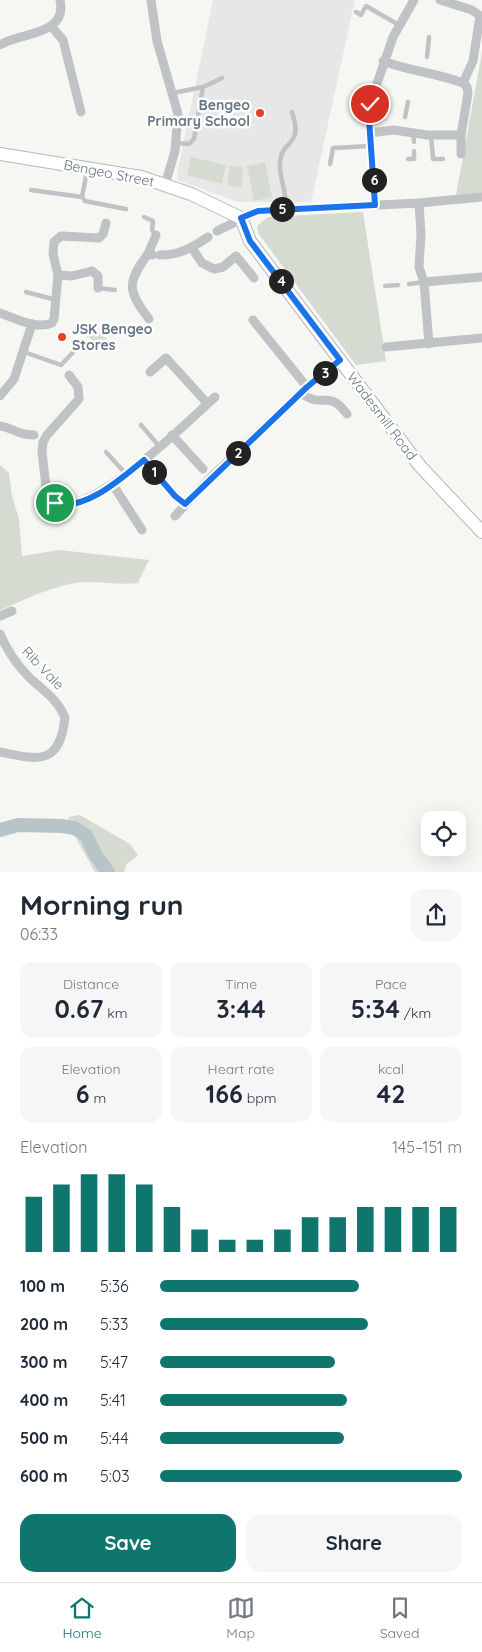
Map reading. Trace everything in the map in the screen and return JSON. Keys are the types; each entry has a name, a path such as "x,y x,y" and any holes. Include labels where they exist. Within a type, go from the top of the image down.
{"main road":[{"name":"Bengeo Street","path":"0,154 141,177 204,199 241,218"},
{"name":"Wadesmill Road","path":"241,218 250,241 420,466 482,532"}],"street":[{"path":"0,45 52,26 59,16 60,0"},
{"path":"151,0 157,41 179,120 166,185"},
{"path":"375,205 370,146 371,101 383,61 399,25 414,0"},
{"path":"440,0 472,10 480,16 473,62 463,83"},
{"path":"52,26 63,40 81,112"},
{"path":"383,61 408,69 426,68 463,83 467,87 468,93 460,135 461,154"},
{"path":"370,133 404,128 413,132 431,135 460,135"},
{"path":"217,231 258,211 419,204 482,197"},
{"path":"419,204 421,234 419,267 424,282 429,344"},
{"path":"0,313 32,324 43,326 52,324 58,275 53,254 54,242 61,236 98,238 103,234 106,223"},
{"path":"154,255 156,235"},
{"path":"149,319 135,299 131,281 134,273 154,255 173,255 192,248 208,237"},
{"path":"192,248 202,263 214,269 223,267 236,256 254,278"},
{"path":"58,275 72,276 92,272 98,276 98,288"},
{"path":"424,282 482,277"},
{"path":"253,320 304,390 316,401 332,399 339,403 347,414"},
{"path":"0,396 14,379 32,324"},
{"path":"392,349 482,338"},
{"path":"68,375 78,387 79,399 47,435 42,447 48,495 52,501 59,504 81,501 113,485 211,400 166,358 150,372"},
{"path":"175,516 185,504 304,390 340,360"},
{"path":"0,426 7,427 21,435 34,435"},
{"path":"172,434 203,469"},
{"path":"144,460 175,496 185,504"},
{"path":"113,485 142,530"},
{"path":"0,616 12,611"},
{"name":"Rib Vale","path":"0,634 14,660 40,689 56,700 65,718 59,745 51,754 43,758 31,759 0,752"}],"lane":[{"path":"356,12 362,15 366,6 399,25"},
{"path":"427,57 429,37"},
{"path":"173,93 203,87 222,78"},
{"path":"176,142 189,144 194,140 203,87"},
{"path":"405,117 408,102"},
{"path":"285,209 286,191 279,163 282,154 296,135 297,130 292,112"},
{"path":"413,132 414,142"},
{"path":"431,135 433,159 443,159"},
{"path":"330,164 333,148 370,146"},
{"path":"408,159 414,159 414,151"},
{"path":"82,197 87,167"},
{"path":"31,190 82,197 90,203 126,208"},
{"path":"144,217 153,221 152,230 156,235"},
{"path":"409,284 424,282"},
{"path":"385,286 398,285"},
{"path":"98,288 115,290"},
{"path":"26,292 56,300"},
{"path":"24,352 61,365 78,346"},
{"path":"141,425 159,446"},
{"path":"106,452 126,474"}],"shaded area":[{"name":"Bengeo Primary School","path":"213,0 355,0 311,202 238,202 178,180 177,174"},
{"path":"482,52 482,193 456,195"},
{"path":"191,157 226,165 222,184 187,175"},
{"path":"265,162 272,197 254,201 247,166"},
{"path":"229,166 243,167 242,187 228,186"},
{"path":"363,212 386,361 356,365 258,233 257,226 268,217"},
{"path":"80,322 85,322 108,340 108,345 104,351 78,327"},
{"path":"0,465 9,473 12,496 19,519 22,556 59,550 149,560 138,583 88,582 65,585 42,592 0,610"},
{"path":"80,815 130,844 138,855 126,865 124,872 95,872 77,840 68,817"}],"waterway":[{"path":"0,830 18,825 74,828 86,835 95,854 108,872"}],"place":[{"name":"Bengeo Primary School","path":"260,113"},
{"name":"JSK Bengeo Stores","path":"62,337"}],"route":[{"path":"55,503 73,503 92,497 113,485 144,460 175,496 185,504 307,387 340,360 250,241 241,218 258,211 375,205 370,146 370,104"}]}
